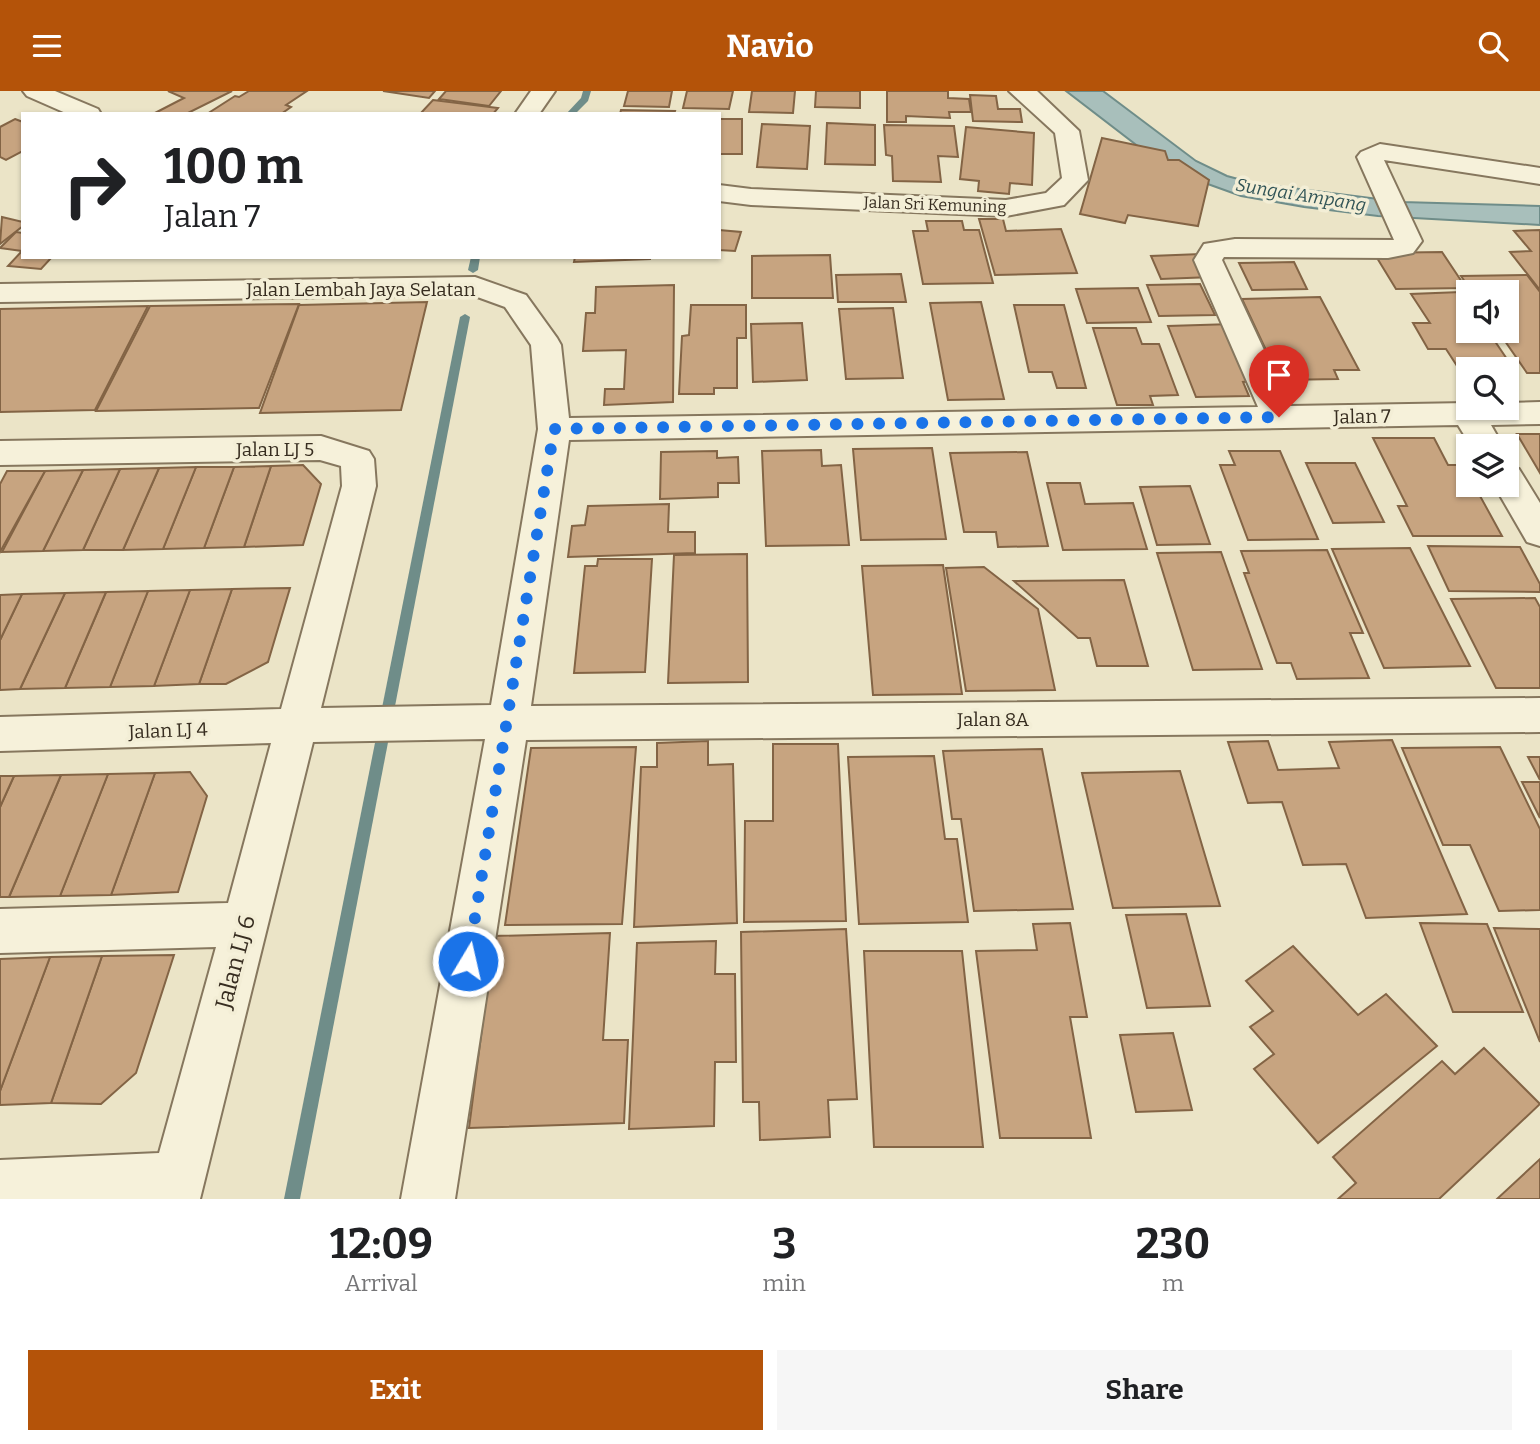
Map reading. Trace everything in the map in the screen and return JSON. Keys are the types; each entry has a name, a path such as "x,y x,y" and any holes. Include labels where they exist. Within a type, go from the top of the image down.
{"street":[{"path":"35,91 84,112"},
{"path":"528,112 543,91"},
{"name":"Jalan Sri Kemuning","path":"721,193 751,197 1006,208 1055,199 1075,180 1068,131 1038,102 1021,91"},
{"path":"1279,417 1208,260 1214,250 1235,247 1388,250 1403,247 1408,241 1370,157 1380,152 1540,176"},
{"name":"Jalan Lembah Jaya Selatan","path":"0,293 421,272 475,286 516,301 546,345 554,429 428,1199"},
{"name":"Jalan 7","path":"1519,413 1540,413"},
{"name":"Jalan 7","path":"554,429 1456,414"},
{"name":"Jalan LJ 5","path":"0,453 321,448 357,459 359,486 316,725"},
{"path":"1518,497 1540,533"},
{"name":"Jalan 8A","path":"446,721 508,723 1540,715"},
{"name":"Jalan LJ 4","path":"0,734 446,721"},
{"name":"Jalan LJ 6","path":"176,1189 245,924 316,725"},
{"path":"0,931 245,924"},
{"path":"0,1186 176,1189"}],"water":[{"name":"Sungai Ampang","path":"1066,91 1103,91 1196,161 1227,176 1253,183 1402,202 1540,206 1540,225 1378,216 1241,196 1169,170"}],"building":[{"path":"168,91 232,91 190,112 157,112 184,98"},
{"path":"249,91 307,91 286,105 291,107 284,112 210,112 235,96 239,97"},
{"path":"383,91 435,91 429,98"},
{"path":"446,91 501,91 489,106 439,99"},
{"path":"628,91 672,91 669,107 624,106"},
{"path":"687,91 733,91 729,109 683,108"},
{"path":"752,91 795,91 793,113 749,112"},
{"path":"816,91 860,91 860,108 815,107"},
{"path":"887,91 948,91 948,98 969,99 971,112 949,112 950,118 906,116 906,122 887,122"},
{"path":"970,95 996,96 998,109 1020,109 1022,122 973,121"},
{"path":"433,100 498,108 495,112 422,112"},
{"path":"621,110 675,111 675,112"},
{"path":"15,119 21,121 21,152 6,160 0,157 0,127"},
{"path":"721,119 742,119 742,154 721,154"},
{"path":"827,123 875,125 875,165 825,164"},
{"path":"762,124 810,126 807,169 757,167"},
{"path":"884,125 954,126 958,157 938,156 941,182 893,181 892,156 886,155"},
{"path":"966,127 1034,133 1032,185 1010,183 1009,194 978,191 979,181 960,179"},
{"path":"1102,138 1165,151 1168,160 1179,160 1209,180 1198,226 1128,215 1125,223 1080,214"},
{"path":"2,217 21,222 21,228 0,244"},
{"path":"979,219 1003,219 1006,231 1061,229 1077,273 995,275"},
{"path":"926,221 962,221 964,230 979,230 993,283 923,284 913,231 928,231"},
{"path":"721,230 741,232 735,251 721,250"},
{"path":"1540,230 1540,290 1510,252 1531,251 1514,231"},
{"path":"16,232 21,233 21,251 0,248"},
{"path":"21,252 21,259 50,259 41,269 8,266"},
{"path":"1442,252 1461,280 1456,280 1456,288 1396,289 1374,253"},
{"path":"1201,254 1212,277 1161,279 1151,256"},
{"path":"830,255 833,298 752,298 752,256"},
{"path":"575,259 650,259 574,262"},
{"path":"1294,262 1307,289 1252,290 1239,263"},
{"path":"901,274 906,302 838,302 836,275"},
{"path":"1527,275 1540,292 1540,373 1527,373 1519,357 1516,357 1506,343 1519,343 1519,280 1464,280 1461,276"},
{"path":"1200,284 1215,315 1159,316 1147,285"},
{"path":"674,285 673,402 604,405 605,389 624,389 626,350 583,351 586,313 595,313 596,287"},
{"path":"1138,288 1151,322 1087,323 1076,289"},
{"path":"1456,292 1456,343 1496,343 1506,357 1456,357 1456,364 1446,349 1428,349 1413,323 1430,323 1411,294"},
{"path":"1320,297 1359,370 1334,370 1338,379 1280,380 1242,299"},
{"path":"427,302 401,410 260,413 299,305"},
{"path":"981,302 1004,399 948,400 930,303"},
{"path":"299,304 259,408 96,411 150,306"},
{"path":"691,305 746,305 746,338 737,338 737,388 714,388 714,394 679,394 682,336 689,335"},
{"path":"1014,305 1064,305 1086,388 1057,388 1052,372 1029,372"},
{"path":"148,306 95,410 0,412 0,309"},
{"path":"893,308 903,378 846,379 839,309"},
{"path":"802,323 807,380 753,382 751,324"},
{"path":"1233,324 1259,381 1243,382 1249,396 1196,397 1168,326"},
{"path":"1093,328 1136,328 1142,344 1159,344 1178,395 1150,396 1153,405 1117,405"},
{"path":"1519,434 1540,434 1540,473 1519,437"},
{"path":"1373,438 1434,438 1448,465 1456,465 1456,497 1481,497 1502,536 1413,536 1398,506 1407,506"},
{"path":"932,448 946,539 861,540 853,449"},
{"path":"821,450 822,466 841,465 849,545 766,546 762,451"},
{"path":"717,451 717,458 738,457 739,483 718,483 718,497 660,499 661,452"},
{"path":"1229,451 1280,451 1318,539 1248,540 1220,465 1235,465"},
{"path":"1027,452 1048,546 998,547 996,532 964,532 950,453"},
{"path":"1306,463 1355,463 1384,522 1333,523"},
{"path":"303,465 321,484 303,545 244,547 271,466"},
{"path":"271,466 244,547 204,548 234,467"},
{"path":"196,467 234,467 204,548 163,549"},
{"path":"196,467 163,549 123,550 159,468"},
{"path":"159,468 123,550 83,550 120,469"},
{"path":"120,469 83,550 43,551 83,470"},
{"path":"83,470 43,551 2,552 45,471"},
{"path":"7,471 45,471 0,552 0,484"},
{"path":"1047,483 1080,483 1085,504 1133,503 1147,549 1063,550"},
{"path":"1190,486 1210,544 1157,545 1140,487"},
{"path":"669,504 668,532 695,532 695,553 568,557 572,526 585,525 588,506"},
{"path":"1428,546 1520,547 1540,584 1540,592 1449,591"},
{"path":"1410,548 1470,666 1384,668 1332,549"},
{"path":"1327,550 1363,633 1350,633 1369,678 1297,679 1291,663 1277,663 1244,573 1249,573 1241,551"},
{"path":"1221,552 1262,669 1193,670 1157,553"},
{"path":"747,554 748,682 668,683 674,555"},
{"path":"598,559 652,559 645,672 574,673 585,566 597,566"},
{"path":"943,565 962,694 873,695 862,566"},
{"path":"984,567 1038,609 1055,690 966,691 946,568"},
{"path":"1124,580 1148,666 1097,666 1090,638 1078,638 1014,581"},
{"path":"290,588 268,662 226,684 199,684 232,589"},
{"path":"232,589 199,684 154,686 190,590"},
{"path":"190,590 154,686 110,687 148,591"},
{"path":"148,591 110,687 65,688 106,592"},
{"path":"106,592 65,688 20,689 65,593"},
{"path":"65,593 20,689 0,690 0,640 22,594"},
{"path":"22,594 0,640 0,595"},
{"path":"1535,598 1540,607 1540,688 1496,688 1451,599"},
{"path":"1392,740 1467,914 1366,918 1346,864 1303,865 1282,802 1248,803 1228,742 1268,741 1278,770 1339,768 1329,742"},
{"path":"708,741 708,765 733,764 737,923 634,927 641,767 657,767 657,743"},
{"path":"773,744 838,744 846,921 744,922 745,821 773,821"},
{"path":"636,747 622,924 505,925 531,748"},
{"path":"1500,747 1540,829 1540,910 1499,911 1470,845 1443,845 1402,748"},
{"path":"1042,749 1073,909 974,911 961,819 952,819 943,751"},
{"path":"934,756 945,839 957,839 968,922 859,924 848,757"},
{"path":"1528,757 1540,757 1540,780"},
{"path":"1180,771 1220,906 1113,908 1082,773"},
{"path":"190,772 207,796 178,892 111,895 155,773"},
{"path":"155,773 111,895 60,896 108,774"},
{"path":"108,774 60,896 9,897 61,775"},
{"path":"61,775 9,897 0,897 0,807 14,776"},
{"path":"0,776 14,776 0,807"},
{"path":"1522,782 1540,782 1540,818"},
{"path":"1186,914 1210,1006 1147,1008 1126,915"},
{"path":"1070,923 1087,1017 1070,1017 1091,1138 1000,1138 976,951 1037,950 1033,924"},
{"path":"1420,923 1487,924 1523,1012 1453,1012"},
{"path":"1494,928 1540,929 1540,1042"},
{"path":"846,929 857,1099 828,1100 830,1137 760,1140 759,1102 743,1102 741,932"},
{"path":"610,933 603,1040 628,1040 624,1123 469,1128 494,936"},
{"path":"716,941 715,974 735,974 736,1062 715,1062 714,1126 629,1129 637,943"},
{"path":"1293,946 1358,1015 1386,994 1437,1046 1318,1143 1254,1069 1274,1054 1250,1027 1273,1011 1246,981"},
{"path":"864,951 962,951 983,1147 874,1147"},
{"path":"174,955 136,1073 101,1104 51,1103 102,956"},
{"path":"102,956 51,1103 0,1105 0,1091 50,957"},
{"path":"50,957 0,1091 0,959"},
{"path":"1173,1033 1192,1110 1136,1112 1120,1035"},
{"path":"1484,1048 1540,1104 1439,1199 1338,1199 1356,1183 1333,1157 1442,1061 1455,1074"},
{"path":"1540,1159 1540,1199 1497,1199"}],"waterway":[{"path":"572,112 585,99 587,91"},
{"path":"473,270 476,259"},
{"path":"292,1199 465,317"}],"route":[{"path":"468,961 554,429 1279,417"}]}
